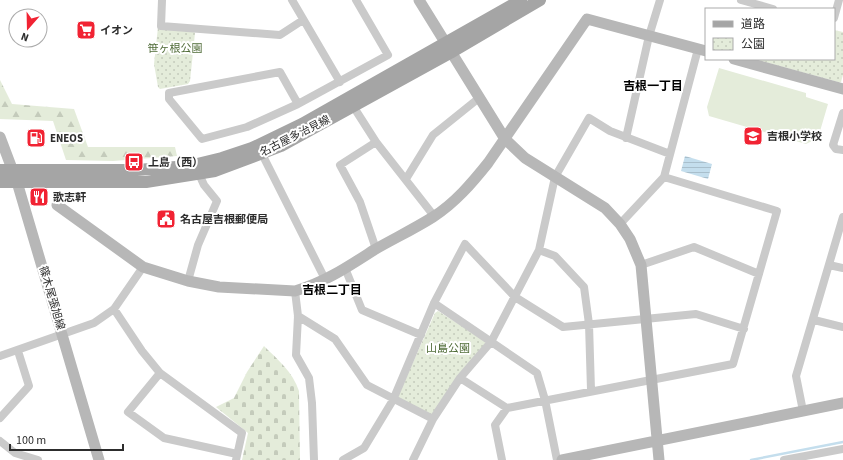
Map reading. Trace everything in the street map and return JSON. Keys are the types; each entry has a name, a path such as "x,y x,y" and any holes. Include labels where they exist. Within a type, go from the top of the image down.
{"main road":[{"name":"名古屋多治見線","path":"0,182 146,182 215,171 281,146 353,106 521,0"},
{"name":"名古屋多治見線","path":"0,170 137,170 189,166 222,158 268,141 540,0"}],"street":[{"path":"162,0 161,26 280,35 303,20"},
{"path":"292,0 340,82"},
{"path":"298,104 280,72 169,93 169,99 202,139 247,127 298,104 388,56 356,0"},
{"path":"419,0 447,48 505,139 525,158 605,208 620,224 630,240 641,265 659,460"},
{"path":"626,138 660,0"},
{"path":"741,0 764,5"},
{"path":"835,14 839,0"},
{"path":"57,205 143,267 188,281 219,287 295,291 325,279 434,216 471,184 505,139 587,19 702,50 664,177 620,224"},
{"path":"749,61 843,89"},
{"path":"406,178 433,135 479,98"},
{"path":"353,106 376,142 406,178 434,216"},
{"path":"843,113 834,146 836,149 843,150"},
{"path":"414,460 433,419 460,378 491,342 515,297 539,250 554,177 589,118 610,131 670,154"},
{"name":"篠木尾張旭線","path":"0,137 18,182 100,460"},
{"path":"376,142 340,165 360,202 376,250"},
{"path":"262,154 325,279"},
{"path":"188,281 198,245 217,201 204,185 199,174"},
{"path":"502,460 495,425 507,408 591,390 733,364 777,211 664,177"},
{"path":"803,411 796,376 814,320 843,217"},
{"path":"343,460 364,448 393,400 434,303 465,244 515,297 562,327 696,314 744,329"},
{"path":"641,265 694,247 759,274"},
{"path":"539,250 554,256 584,287 589,324 591,390"},
{"path":"829,265 843,268"},
{"path":"0,356 18,351 62,333 94,323 114,309 143,267"},
{"path":"345,268 362,310 421,336"},
{"path":"295,291 298,316 296,355 309,378 312,403 314,460"},
{"path":"434,303 537,372 545,400 556,460"},
{"path":"114,309 142,351 160,373 242,433 236,457 164,438 128,412 160,373"},
{"path":"298,316 335,339 368,385 393,400 433,419"},
{"path":"814,320 843,327"},
{"path":"0,418 29,386 18,351"},
{"path":"460,378 507,408"},
{"path":"562,460 843,403"},
{"path":"0,441 13,456 38,460"},
{"path":"784,460 802,458 843,449"}],"green space":[{"name":"笹ヶ根公園","path":"158,27 193,30 195,33 190,81 188,84 160,89 158,87 154,64"},
{"path":"835,30 843,32 843,75 841,82 758,60 835,60"},
{"path":"719,68 806,93 806,97 828,104 818,138 806,144 709,116 707,107"},
{"path":"0,80 12,104 74,109 88,147 175,147 177,156 113,161 66,160 53,121 0,119"},
{"name":"山島公園","path":"438,311 485,341 486,344 434,415 430,416 399,399 398,396 435,313"},
{"path":"264,346 289,372 299,391 300,460 242,460 248,433 216,407 234,398 247,372"}],"water":[{"path":"685,156 712,164 708,179 681,171"}],"waterway":[{"path":"751,460 843,442"}],"place":[{"name":"イオン","path":"86,30"},
{"name":"吉根小学校","path":"753,136"},
{"name":"ENEOS","path":"36,138"},
{"name":"上島（西）","path":"134,162"},
{"name":"歌志軒","path":"39,197"},
{"name":"名古屋吉根郵便局","path":"166,219"}],"district":[{"name":"吉根一丁目","path":"653,86"},
{"name":"吉根二丁目","path":"332,290"}]}
